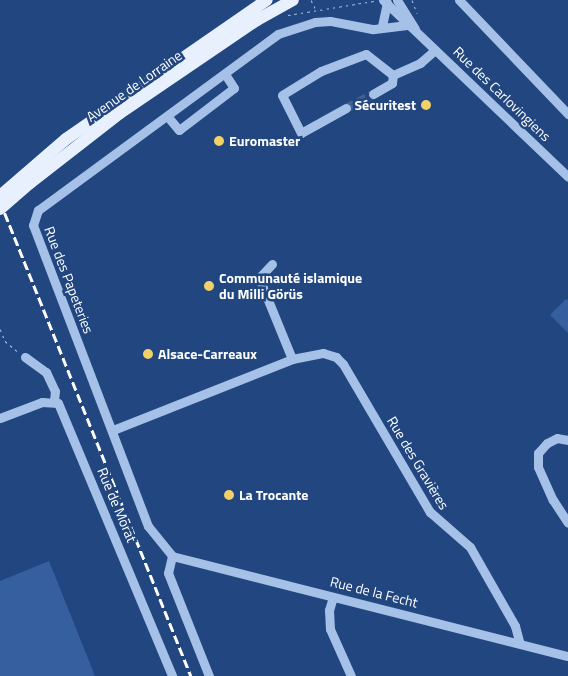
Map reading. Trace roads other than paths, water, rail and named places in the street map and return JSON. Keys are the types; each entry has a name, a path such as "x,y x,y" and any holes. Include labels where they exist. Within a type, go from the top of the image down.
{"main road":[{"name":"Avenue de Lorraine","path":"0,209 27,179 114,105 268,0"},
{"name":"Avenue de Lorraine","path":"0,196 27,179 120,112 257,20 293,0"}],"street":[{"name":"Rue des Carlovingiens","path":"396,0 416,32"},
{"path":"459,0 568,114"},
{"name":"Rue des Carlovingiens","path":"385,1 407,26 416,32 568,177"},
{"path":"382,26 385,1"},
{"name":"Rue des Papeteries","path":"172,556 148,526 113,430 35,233 33,218 49,202 168,117 268,40 291,28 330,21 372,29 382,26 407,26"},
{"path":"393,75 420,63 435,50"},
{"path":"346,108 302,133 282,95 321,71 366,54 393,75"},
{"path":"168,117 179,130 195,118 234,88 225,74"},
{"path":"373,94 392,83 393,75"},
{"path":"272,264 259,278 292,359"},
{"name":"Rue des Gravières","path":"113,430 292,359 323,353 343,364 430,512 470,547 515,626 519,641"},
{"name":"Rue de Morat","path":"25,357 46,372 55,391 54,400 63,410 172,676"},
{"path":"0,418 42,402 54,400"},
{"path":"568,440 557,438 547,443 538,453 538,467 568,521"},
{"path":"172,556 168,573 209,676"},
{"name":"Rue de la Fecht","path":"172,556 333,597 519,641 568,656"},
{"path":"333,597 329,610 330,629 351,676"}],"tunnel":[{"path":"346,108 373,94"}],"railway":[{"path":"0,201 191,676"}],"place":[{"name":"Sécuritest","path":"426,105"},
{"name":"Euromaster","path":"219,141"},
{"name":"Communauté islamique du Milli Görüs","path":"209,286"},
{"name":"Alsace-Carreaux","path":"148,354"},
{"name":"La Trocante","path":"229,495"}]}
